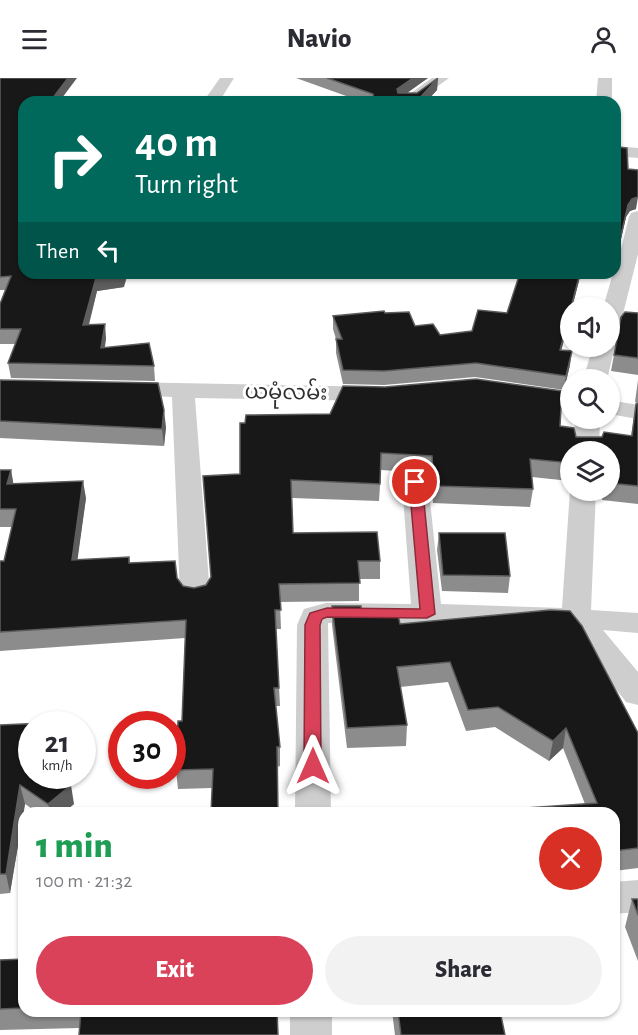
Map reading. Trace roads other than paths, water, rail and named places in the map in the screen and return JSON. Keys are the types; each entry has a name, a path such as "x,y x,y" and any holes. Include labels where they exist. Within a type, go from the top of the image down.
{"street":[{"path":"215,96 227,78"},
{"path":"415,96 442,78"},
{"path":"604,96 605,78"},
{"path":"621,152 638,153"},
{"path":"617,297 638,217"},
{"name":"ယမုံလမ်း","path":"103,389 384,394 407,392"},
{"path":"183,390 195,595"},
{"path":"499,390 560,399"},
{"path":"620,408 638,412"},
{"path":"415,482 427,614"},
{"path":"582,501 576,618 638,694"},
{"path":"313,807 312,625 315,616 327,613 427,614 576,618 638,623"},
{"path":"620,898 638,896"},
{"path":"311,1017 311,1035"}]}
